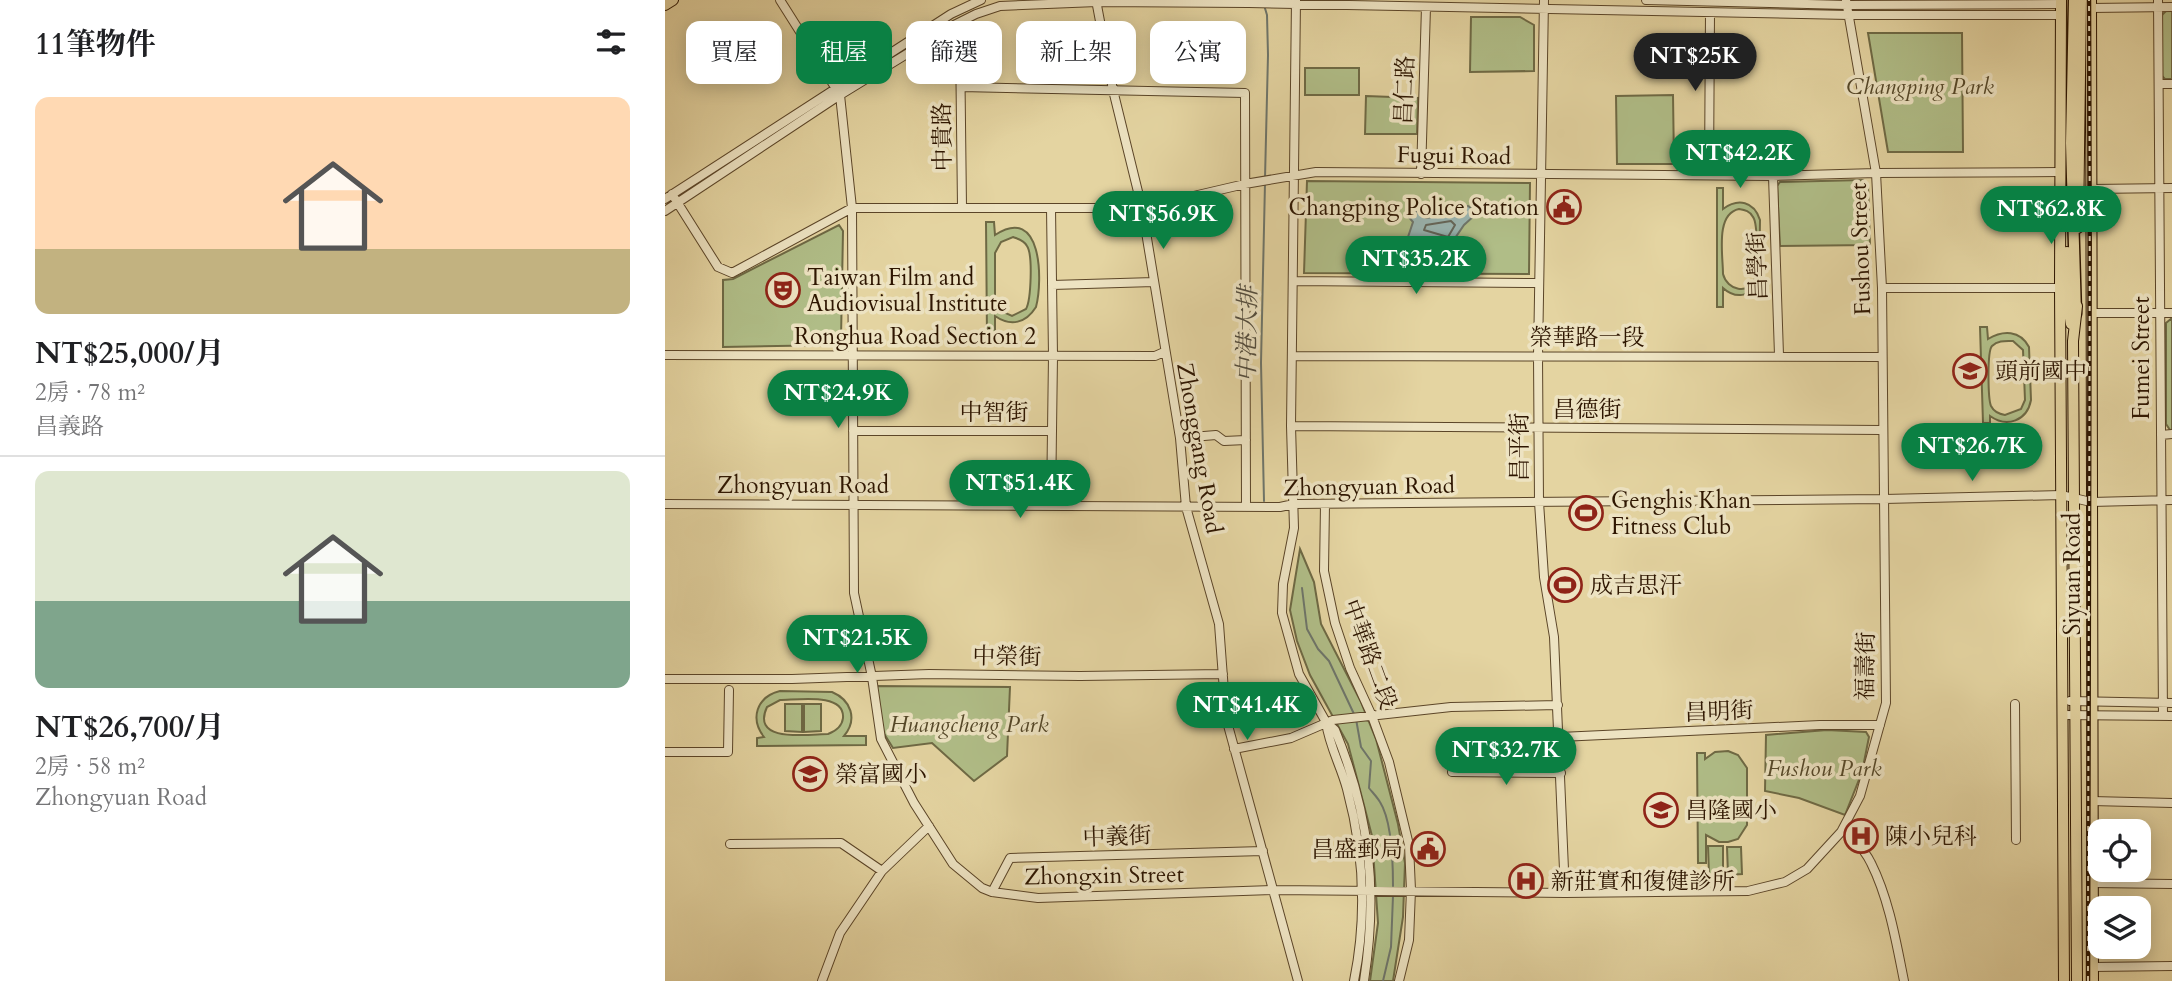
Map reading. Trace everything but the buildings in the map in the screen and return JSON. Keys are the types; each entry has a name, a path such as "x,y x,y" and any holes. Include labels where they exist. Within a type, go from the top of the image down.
{"highway":[{"path":"2074,0 2071,143 2076,314"}],"main road":[{"path":"665,5 673,0"},
{"name":"Siyuan Road","path":"2077,981 2073,341 2076,314 2081,0"},
{"name":"Siyuan Road","path":"2091,4 2093,981"},
{"name":"Siyuan Road","path":"2061,7 2064,981"},
{"name":"Siyuan Road","path":"2062,147 2066,175 2067,296 2073,341"},
{"path":"2073,367 2092,350"}],"street":[{"name":"Zhongxin Street","path":"780,0 838,91 852,208 854,593 872,677 881,739 897,773 953,864 982,888 992,892 1038,898 1275,890 1565,893"},
{"path":"665,211 951,14 981,0"},
{"path":"1646,0 2061,7"},
{"path":"962,21 1000,5 1097,1 1296,2 1426,7 1543,4 1710,13 1849,15 2061,7"},
{"name":"Zhonggang Road","path":"1097,1 1113,90 1142,208 1180,439 1186,507 1219,624 1226,718 1298,981"},
{"path":"1296,2 1291,426 1294,528 1282,593 1283,622 1299,674 1329,721 1328,739 1342,770 1356,827 1366,890 1371,932 1364,981 1354,979 1366,890"},
{"name":"Fushou Street","path":"1846,2 1876,173 1882,288 1884,499"},
{"path":"2091,4 2158,3 2172,7"},
{"name":"Fumei Street","path":"2158,3 2162,591 2167,716"},
{"name":"昌平街","path":"1543,4 1538,356 1539,502 1544,577 1554,637 1565,893"},
{"name":"昌仁路","path":"1421,174 1426,7"},
{"path":"1709,174 1710,13"},
{"path":"852,208 732,273 718,267 678,203 669,197 838,91 906,52"},
{"name":"中貴路","path":"961,84 962,207"},
{"path":"2159,84 2172,84"},
{"path":"961,87 1245,93 1246,440 1249,507"},
{"name":"Fugui Road","path":"852,208 1142,208 1245,184 1316,172 1773,176 2060,172"},
{"name":"昌學街","path":"1773,176 1779,355"},
{"path":"2092,189 2172,188"},
{"path":"1051,208 1051,505"},
{"path":"2160,251 2172,250"},
{"path":"1294,281 1539,283"},
{"path":"1052,285 1154,282"},
{"path":"1882,288 2060,288"},
{"path":"2091,313 2172,313"},
{"name":"Ronghua Road Section 2","path":"665,355 1155,356 1164,352"},
{"name":"榮華路一段","path":"1292,356 1882,357"},
{"name":"昌德街","path":"1291,426 1882,430"},
{"name":"中智街","path":"853,431 1052,431"},
{"path":"2161,435 2172,434"},
{"path":"1180,439 1216,435 1224,441 1246,440"},
{"name":"Zhongyuan Road","path":"665,504 1280,507 1294,504 2061,495 2091,502 2172,500"},
{"name":"福壽街","path":"1565,893 1748,891 1785,882 1807,869 1844,827 1860,796 1886,703 1884,499"},
{"name":"中華路二段","path":"1325,504 1324,571 1335,622 1350,668 1389,762 1409,845 1406,890 1409,940 1399,981"},
{"path":"2162,591 2172,591"},
{"name":"中榮街","path":"665,679 929,674 1223,674"},
{"path":"665,752 728,752 729,690"},
{"path":"2062,701 2167,703"},
{"path":"2015,704 2016,841"},
{"path":"1234,749 1291,738 1329,721 1451,706 1558,705"},
{"path":"2062,715 2167,716"},
{"name":"昌明街","path":"1560,737 1820,725 1881,725"},
{"path":"1452,772 1561,773"},
{"path":"2092,801 2172,803"},
{"path":"821,981 840,933 882,871 929,826"},
{"path":"1844,827 1870,860 1879,881 1904,981"},
{"path":"730,845 841,843 882,871"},
{"name":"中義街","path":"992,892 1010,858 1263,851"},
{"path":"2092,883 2172,884"},
{"path":"2093,967 2172,966"}],"green space":[{"path":"2166,11 2172,11 2172,79 2165,79 2161,75 2162,15"},
{"path":"1471,17 1520,17 1534,25 1534,71 1470,72"},
{"name":"Changping Park","path":"1868,33 1962,33 1963,152 1888,152"},
{"path":"1305,68 1359,68 1359,95 1305,95"},
{"path":"1673,95 1674,164 1617,164 1616,96"},
{"path":"1366,96 1418,98 1417,134 1365,134"},
{"path":"1863,180 1868,184 1870,245 1780,246 1777,186 1780,182"},
{"path":"1307,181 1530,183 1529,274 1304,273"},
{"path":"1717,188 1723,188 1723,209 1734,203 1745,203 1754,209 1760,220 1759,283 1742,295 1732,294 1723,288 1723,307 1717,307","holes":["1739,209 1749,212 1755,221 1757,247 1755,278 1752,284 1743,289 1733,287 1723,274 1723,227 1731,212"]},
{"path":"986,222 994,222 995,235 1011,228 1022,229 1030,237 1036,249 1039,280 1036,307 1028,317 1012,322 995,316 995,338 987,338","holes":["1013,237 1027,246 1031,278 1026,309 1012,316 1001,311 995,301 995,253 1001,242"]},
{"path":"839,225 843,231 841,339 838,345 723,347 723,280 733,279"},
{"path":"2172,318 2170,430 2166,424 2166,323"},
{"path":"1980,327 1987,327 1988,339 2011,333 2021,337 2029,347 2031,400 2025,413 2015,420 2003,422 1990,416 1990,423 1983,423","holes":["2002,341 2013,341 2023,350 2025,400 2021,409 2005,415 1995,411 1990,402 1990,350"]},
{"path":"1300,549 1314,582 1321,624 1361,702 1376,739 1398,824 1405,863 1403,917 1393,981 1370,981 1378,923 1372,836 1348,744 1310,675 1297,641 1290,610"},
{"name":"Huangcheng Park","path":"875,686 1010,687 1007,756 974,781 932,743 893,748 883,732"},
{"path":"780,691 832,692 839,695 848,705 851,717 844,736 866,736 866,745 757,746 757,738 764,737 757,723 758,709 765,698","holes":["819,699 836,704 842,710 841,724 828,734 796,735 774,732 767,727 764,719 767,707 780,700"]},
{"path":"785,704 802,704 802,732 785,731"},
{"path":"804,704 821,704 821,731 804,732"},
{"name":"Fushou Park","path":"1827,730 1866,732 1869,737 1862,772 1845,815 1799,798 1765,791 1766,735"},
{"path":"1728,751 1738,755 1747,768 1747,825 1738,839 1728,842 1719,842 1706,835 1706,863 1698,863 1697,753 1705,753 1705,759 1715,752"},
{"path":"1708,846 1723,846 1723,875 1709,875"},
{"path":"1727,847 1741,847 1742,874 1728,875"}],"water":[{"path":"1468,206 1474,210 1475,215 1451,244 1445,245 1421,238 1411,240 1408,237 1413,222 1407,215 1407,208 1426,218 1457,213"}],"waterway":[{"name":"中港大排","path":"1264,5 1267,15 1268,55 1265,178"},
{"name":"中港大排","path":"1264,501 1261,363 1265,183"},
{"name":"中港大排","path":"1302,588 1307,629 1318,649 1329,661 1354,714"},
{"name":"中港大排","path":"1356,719 1361,747 1371,761 1369,788 1380,802 1387,820 1393,886"},
{"name":"中港大排","path":"1383,981 1391,947 1393,896"}],"railway":[{"path":"2088,981 2089,0"}],"place":[{"name":"Changping Police Station","path":"1564,207"},
{"name":"Taiwan Film and Audiovisual Institute","path":"783,290"},
{"name":"頭前國中","path":"1970,371"},
{"name":"Genghis Khan Fitness Club","path":"1586,513"},
{"name":"成吉思汗","path":"1565,585"},
{"name":"榮富國小","path":"810,774"},
{"name":"昌隆國小","path":"1661,810"},
{"name":"陳小兒科","path":"1861,836"},
{"name":"昌盛郵局","path":"1428,849"},
{"name":"新莊實和復健診所","path":"1526,881"}]}
